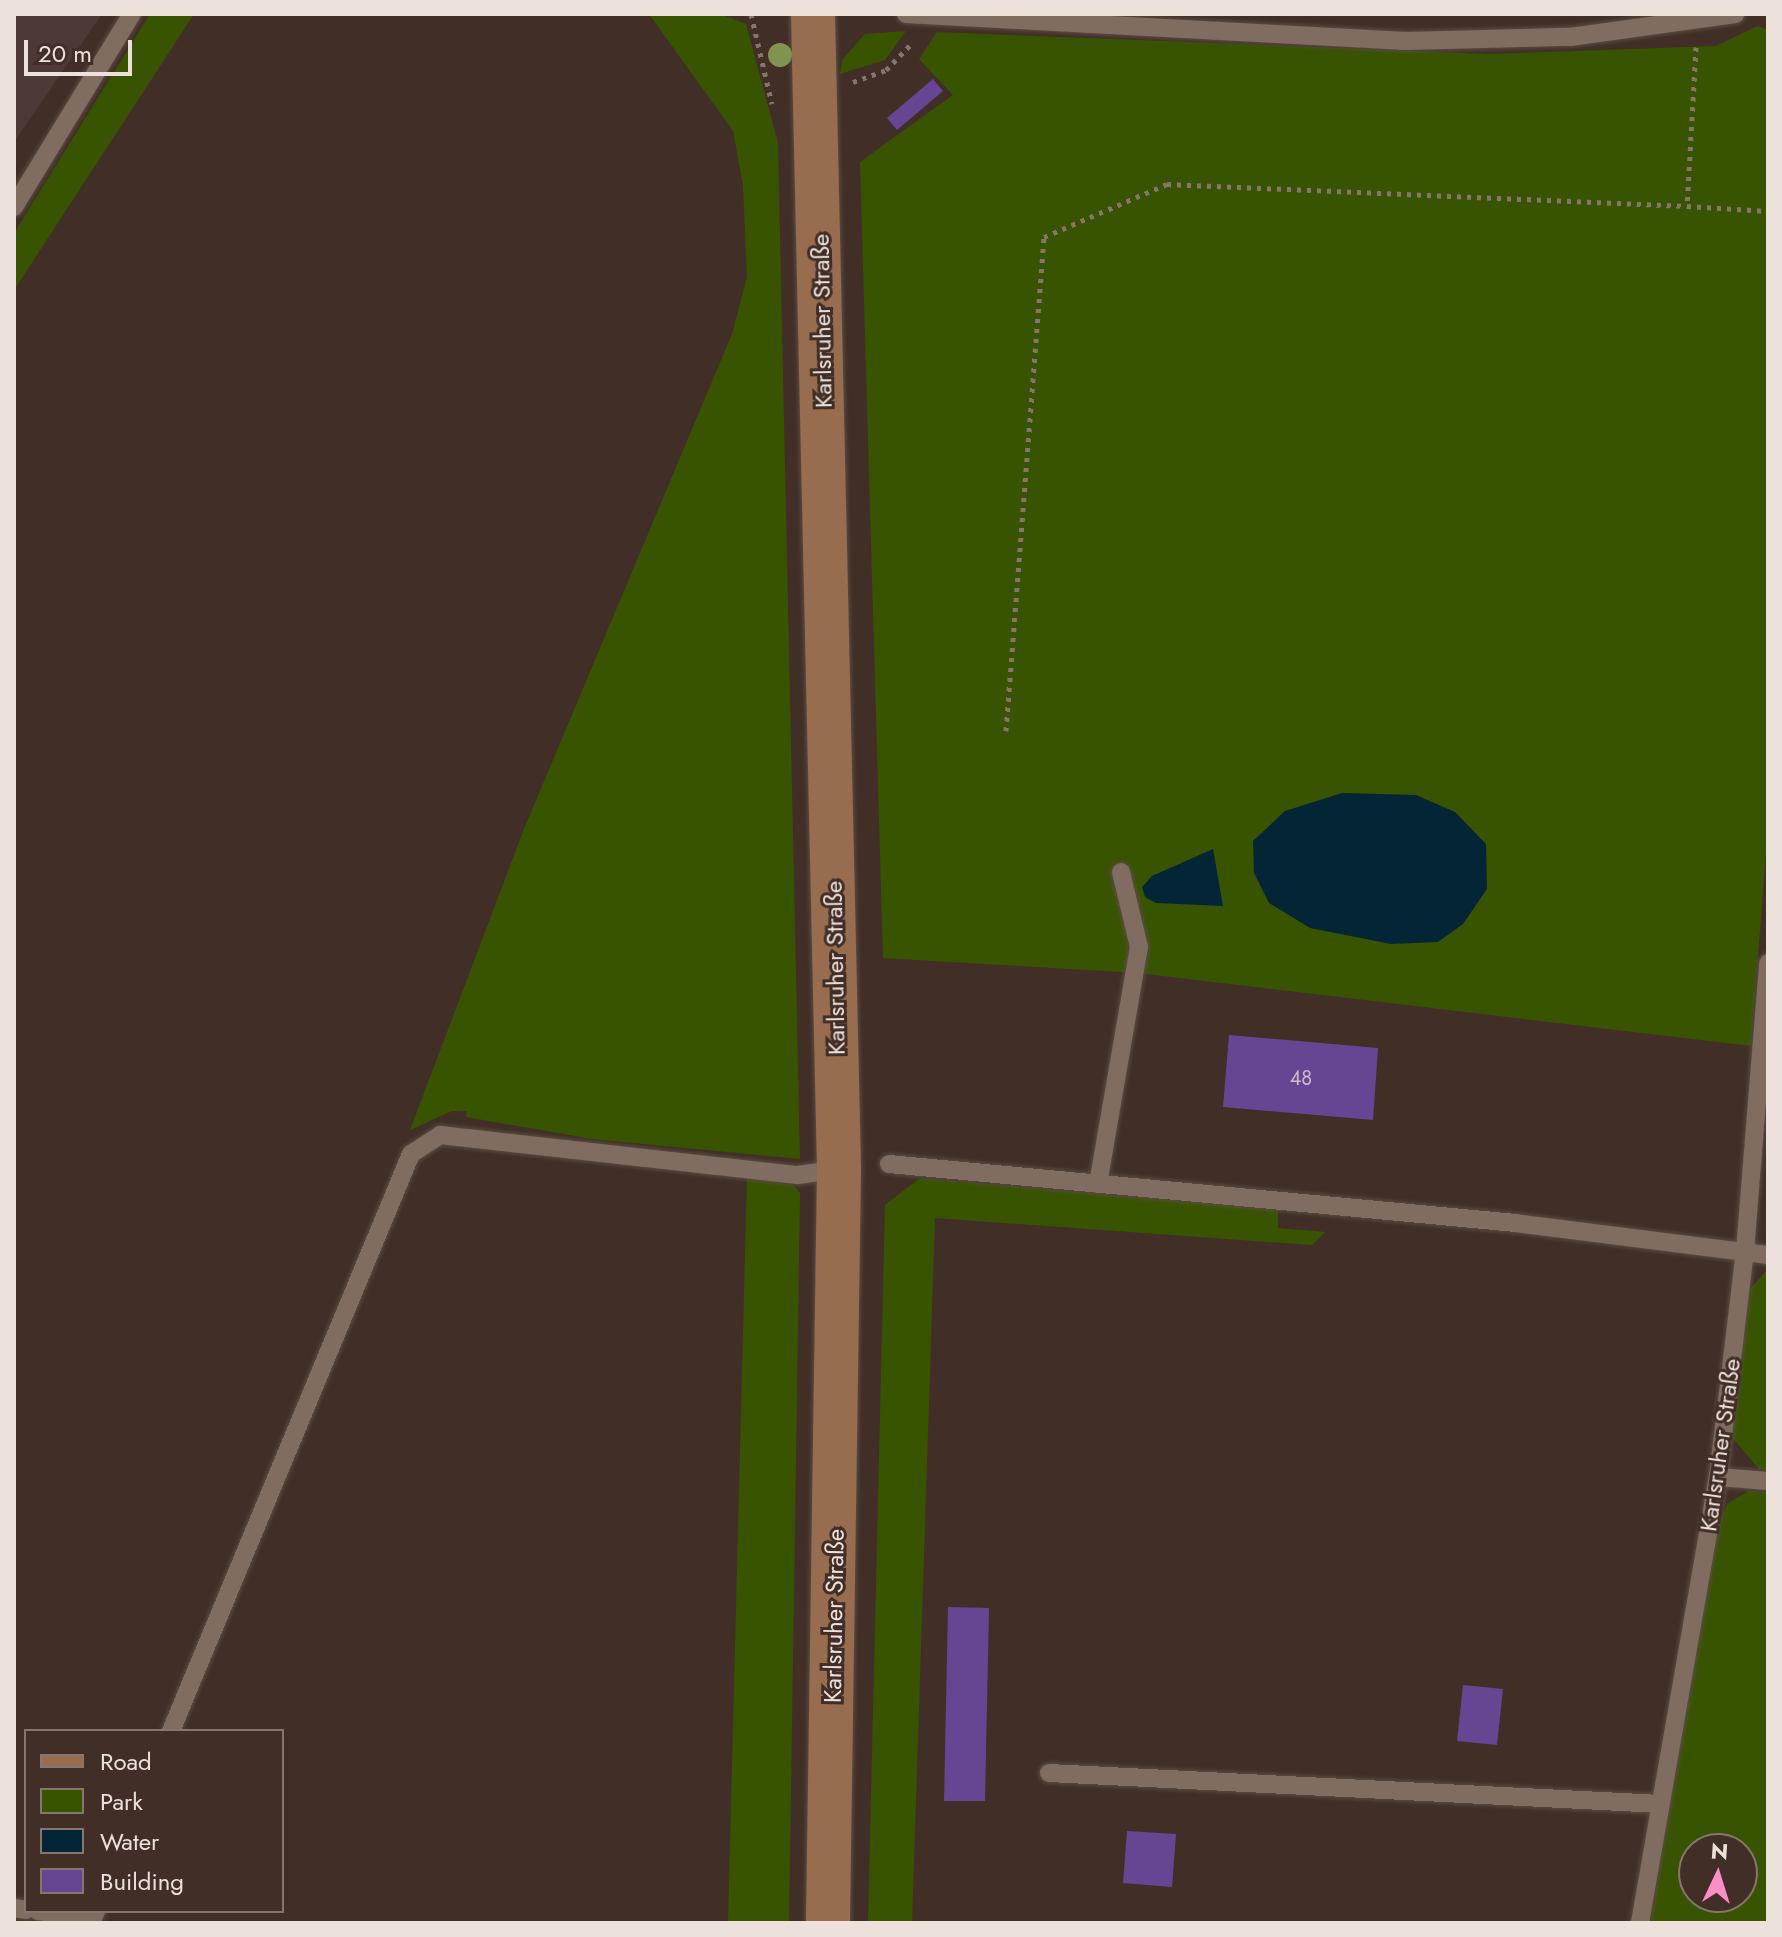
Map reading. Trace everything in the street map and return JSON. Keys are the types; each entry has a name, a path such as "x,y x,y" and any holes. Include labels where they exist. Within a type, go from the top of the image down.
{"main road":[{"name":"Karlsruher Straße","path":"813,14 839,1169 828,1923"}],"lane":[{"path":"14,207 132,14"},
{"path":"906,14 1401,41 1570,37 1697,22 1735,14"},
{"path":"1098,1184 1128,1032 1139,947 1121,872"},
{"name":"Karlsruher Straße","path":"1640,1923 1718,1477 1745,1251 1768,963"},
{"path":"172,1729 411,1154 440,1135 798,1175 839,1169"},
{"path":"889,1164 1515,1223 1768,1255"},
{"path":"1718,1477 1768,1481"},
{"path":"1049,1773 1660,1804"},
{"path":"54,1913 93,1918 95,1913"}],"path":[{"path":"751,14 768,85"},
{"path":"850,84 886,70 913,44 927,15"},
{"path":"1687,206 1697,22"},
{"path":"1006,731 1044,237 1167,184 1768,211"}],"shaded area":[{"path":"14,14 102,14 14,142"}],"green space":[{"path":"150,14 194,14 14,290 14,233"},
{"path":"649,14 720,14 746,24 778,143 800,1159 592,1139 466,1117 467,1111 452,1111 410,1130 524,829 732,334 747,277 743,185 733,131"},
{"path":"1758,26 1768,30 1768,827 1751,1046 1138,973 883,958 860,162 953,95 919,59 937,32 1489,54 1716,46"},
{"path":"906,31 885,60 840,74 842,60 865,34"},
{"path":"747,1177 793,1185 800,1193 789,1923 728,1923"},
{"path":"920,1178 1278,1209 1278,1228 1325,1232 1312,1245 935,1218 912,1923 868,1923 885,1205"},
{"path":"1768,1269 1768,1470 1759,1469 1730,1435 1749,1290"},
{"path":"1749,1491 1768,1492 1768,1923 1650,1923 1718,1523 1728,1503"}],"water":[{"path":"1342,793 1416,795 1455,812 1486,844 1487,889 1463,924 1438,942 1391,944 1310,928 1269,903 1254,873 1253,841 1285,811"},
{"path":"1213,849 1223,906 1156,903 1145,897 1142,887 1152,876"}],"building":[{"path":"933,79 943,91 897,130 887,118"},
{"path":"1229,1035 1378,1048 1373,1120 1223,1107"},
{"path":"948,1607 989,1608 985,1801 944,1801"},
{"path":"1463,1685 1503,1689 1497,1745 1457,1741"},
{"path":"1127,1831 1176,1834 1172,1887 1123,1883"}]}
